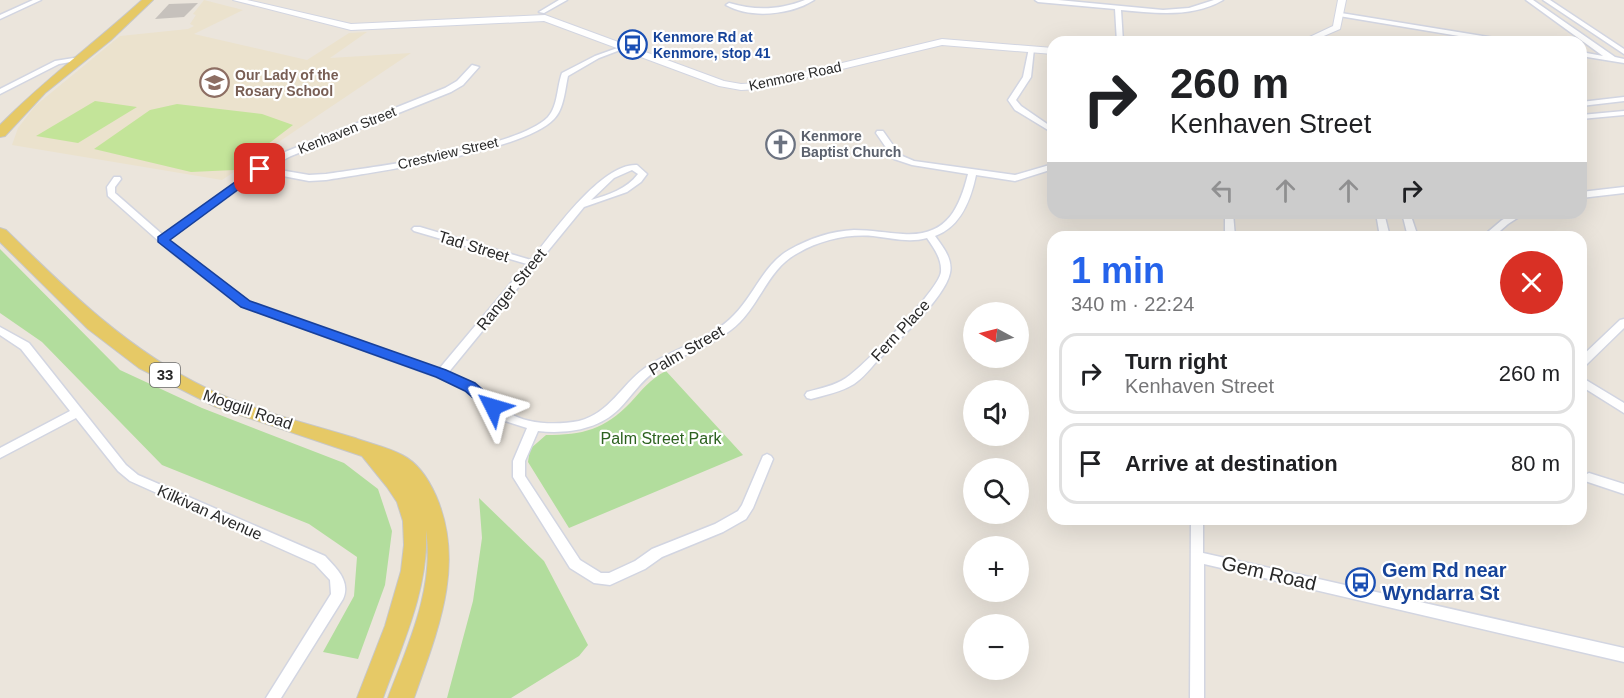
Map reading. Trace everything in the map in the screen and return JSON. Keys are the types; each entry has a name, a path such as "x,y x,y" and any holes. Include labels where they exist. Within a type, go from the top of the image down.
{"main road":[{"path":"0,134 41,90 137,0"},
{"path":"0,128 21,101 148,0"},
{"name":"Moggill Road","path":"0,233 100,332 145,364 206,396 398,462 414,478 432,507 440,543 435,594 401,698"},
{"path":"369,451 408,500 415,524 416,548 412,575 370,698"}],"street":[{"path":"2,15 38,0"},
{"name":"Kenmore Road","path":"237,0 351,27 527,18 534,20 544,15 722,84 741,87 759,86 935,42 1047,50"},
{"path":"544,15 564,0"},
{"path":"729,5 749,13 770,13 789,10 811,0"},
{"path":"1038,0 1097,2 1118,7 1177,12 1220,0"},
{"path":"1319,36 1332,31 1340,22 1342,0"},
{"path":"1529,0 1580,36"},
{"path":"1546,0 1624,52"},
{"path":"1118,7 1120,36"},
{"path":"1341,15 1470,36"},
{"path":"1587,41 1614,60"},
{"name":"Crestview Street","path":"597,57 614,43"},
{"name":"Crestview Street","path":"260,169 309,178 326,177 429,159 530,132 552,117 565,75 597,57 625,47"},
{"path":"1031,49 1027,77 1012,100 1018,108 1047,127"},
{"path":"1587,55 1624,61"},
{"path":"0,92 57,62 75,59"},
{"name":"Kenhaven Street","path":"162,240 260,169 288,154 448,90 460,83 475,67"},
{"path":"1587,103 1624,99"},
{"path":"1587,116 1624,113"},
{"path":"880,133 890,150 904,161 1015,178 1047,168"},
{"name":"Ranger Street","path":"441,374 532,263 581,205 602,182 620,170 634,167 643,174 638,182 618,192 581,205"},
{"path":"931,237 941,230 963,206 973,172"},
{"name":"Palm Street","path":"117,179 111,187 111,194 162,240 245,304 441,374 470,387 506,417 549,428 574,425 599,418 614,407 647,371 718,336 756,297 785,256 797,249 833,236 856,232 916,238 931,237"},
{"path":"1587,194 1624,189"},
{"path":"1494,231 1510,219"},
{"name":"Tad Street","path":"417,229 532,263"},
{"name":"Fern Place","path":"811,395 838,388 853,379 936,292 946,273 945,260 931,237"},
{"path":"1587,357 1624,322"},
{"name":"Kilkivan Avenue","path":"0,330 25,346 122,468 134,478 320,560 337,578 338,595 273,698"},
{"path":"1587,385 1624,409"},
{"path":"0,453 78,412"},
{"path":"534,426 519,461 519,477 575,564 599,579 610,579 626,573 666,549 719,528 742,515 767,459"},
{"path":"1589,478 1624,489"},
{"path":"1197,525 1197,698"},
{"name":"Gem Road","path":"1196,557 1624,655"}],"shaded area":[{"name":"Our Lady of the Rosary School","path":"204,0 243,10 194,34 307,60 349,33 367,32 330,58 411,53 222,180 12,145 18,128 35,106 120,36 188,29 194,26 190,24 196,15 193,14"}],"green space":[{"path":"95,101 137,107 78,143 36,136"},
{"path":"177,104 262,114 293,125 234,170 191,172 94,149 150,110"},
{"path":"0,249 120,370 202,408 344,463 378,489 392,531 385,585 358,659 323,652 354,596 357,557 309,524 162,465 42,342 0,313"},
{"name":"Palm Street Park","path":"666,371 743,455 569,528 528,462 530,449 546,435 571,434 602,425 621,411 651,381"},
{"path":"479,498 544,561 588,645 579,656 511,698 447,698 473,601 482,538"}],"building":[{"path":"198,3 184,17 155,19 169,4"}],"place":[{"name":"Kenmore Rd at Kenmore, stop 41","path":"632,45"},
{"name":"Our Lady of the Rosary School","path":"214,83"},
{"name":"Kenmore Baptist Church","path":"780,144"},
{"name":"Gem Rd near Wyndarra St","path":"1361,582"}],"route":[{"path":"260,169 162,240 245,304 441,374 470,387 493,407"}]}
